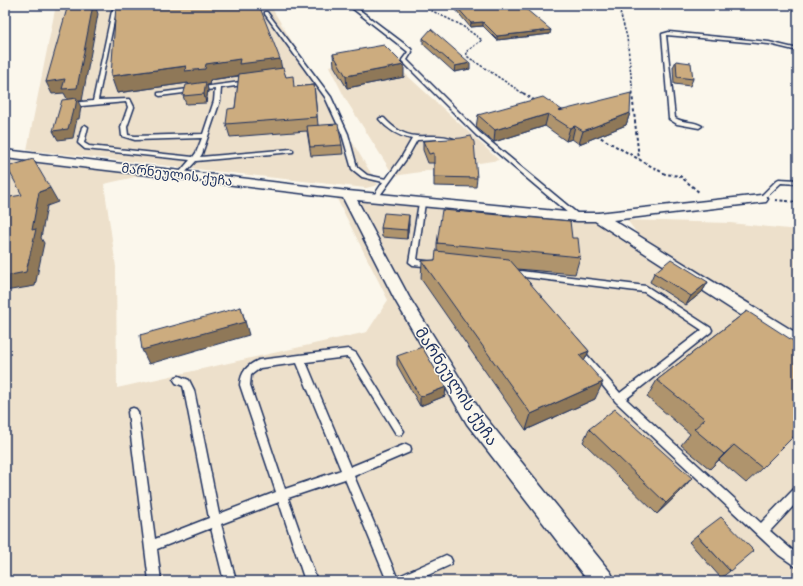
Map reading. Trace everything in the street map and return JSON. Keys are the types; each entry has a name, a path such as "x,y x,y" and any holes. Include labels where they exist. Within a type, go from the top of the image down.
{"street":[{"name":"მარნეულის ქუჩა","path":"5,154 348,195 577,217 598,217 761,199"},
{"name":"მარნეულის ქუჩა","path":"348,195 402,300 474,418 575,548 603,581"},
{"path":"598,217 798,342"}],"lane":[{"path":"95,102 114,11 119,5"},
{"path":"350,5 409,50 410,52 404,60 478,134 577,217"},
{"path":"266,13 328,97 345,134 354,168 369,178 386,182"},
{"path":"699,126 672,119 664,34 669,33 769,43 798,50"},
{"path":"160,94 218,88 255,82"},
{"path":"181,174 199,154 217,101 218,88"},
{"path":"63,106 128,100 130,107 124,126 125,136 135,138 205,136"},
{"path":"382,119 389,128 403,135 415,138 440,138 461,144"},
{"path":"85,127 81,143 87,148 195,159 291,151"},
{"path":"376,197 404,158 415,138"},
{"path":"761,199 779,181 798,182"},
{"path":"422,203 413,262 444,265"},
{"path":"500,272 646,289 708,330 619,399"},
{"path":"516,274 525,286"},
{"path":"570,339 619,399 762,531 798,562"},
{"path":"311,581 245,385 245,375 250,368 259,364 342,353 353,356 399,431"},
{"path":"300,359 393,581"},
{"path":"179,380 186,383 189,390 215,521 230,581"},
{"path":"133,412 155,581"},
{"path":"151,546 282,495 348,473 406,449"},
{"path":"762,531 798,493"},
{"path":"401,581 446,561"}],"path":[{"path":"420,5 461,25 482,40 466,52 468,57 539,103"},
{"path":"618,5 627,37 639,158"},
{"path":"592,134 639,158 665,174 680,176 715,205"},
{"path":"761,199 798,202"}],"shaded area":[{"path":"56,5 270,5 378,185 366,188 27,150"},
{"path":"386,56 499,160 394,176 346,100 329,66"},
{"path":"8,160 144,175 104,184 116,267 117,388 367,332 388,300 336,197 597,221 798,347 798,581 5,581 5,164"},
{"path":"627,220 730,223 798,230 798,334 639,236"}],"building":[{"path":"68,5 93,5 77,88 62,89 65,79 46,82"},
{"path":"116,5 259,5 280,59 239,64 240,59 206,64 205,69 185,71 186,66 111,76"},
{"path":"521,5 551,30 497,36 483,22 471,23 456,6"},
{"path":"431,29 470,63 455,66 423,38"},
{"path":"384,45 404,65 346,76 333,54"},
{"path":"676,61 691,63 693,79 677,77"},
{"path":"283,68 286,77 293,76 294,87 314,85 317,117 226,124 228,109 235,108 239,74"},
{"path":"206,82 204,94 183,96 186,85"},
{"path":"631,93 630,113 583,131 575,126 570,128 548,114 495,130 478,115 543,97 562,110 559,111"},
{"path":"77,98 75,110 73,110 68,129 53,131 62,100"},
{"path":"338,124 342,145 310,147 307,126"},
{"path":"471,136 474,142 477,178 434,177 434,153 429,154 423,141"},
{"path":"33,159 50,188 39,192 32,230 36,229 26,272 5,276 5,216 10,197 22,195 7,167"},
{"path":"442,210 570,221 572,238 578,238 580,257 437,243"},
{"path":"384,213 409,215 407,230 381,228"},
{"path":"436,251 509,259 589,351 579,355 603,382 531,414 422,261 435,260"},
{"path":"671,259 708,282 691,296 654,273"},
{"path":"241,307 245,322 142,350 140,335"},
{"path":"747,311 798,344 798,432 762,468 734,445 724,454 694,429 705,419 657,380"},
{"path":"422,347 446,387 420,397 397,356"},
{"path":"615,409 692,478 666,503 589,429"},
{"path":"721,517 754,551 730,571 697,535"}]}
